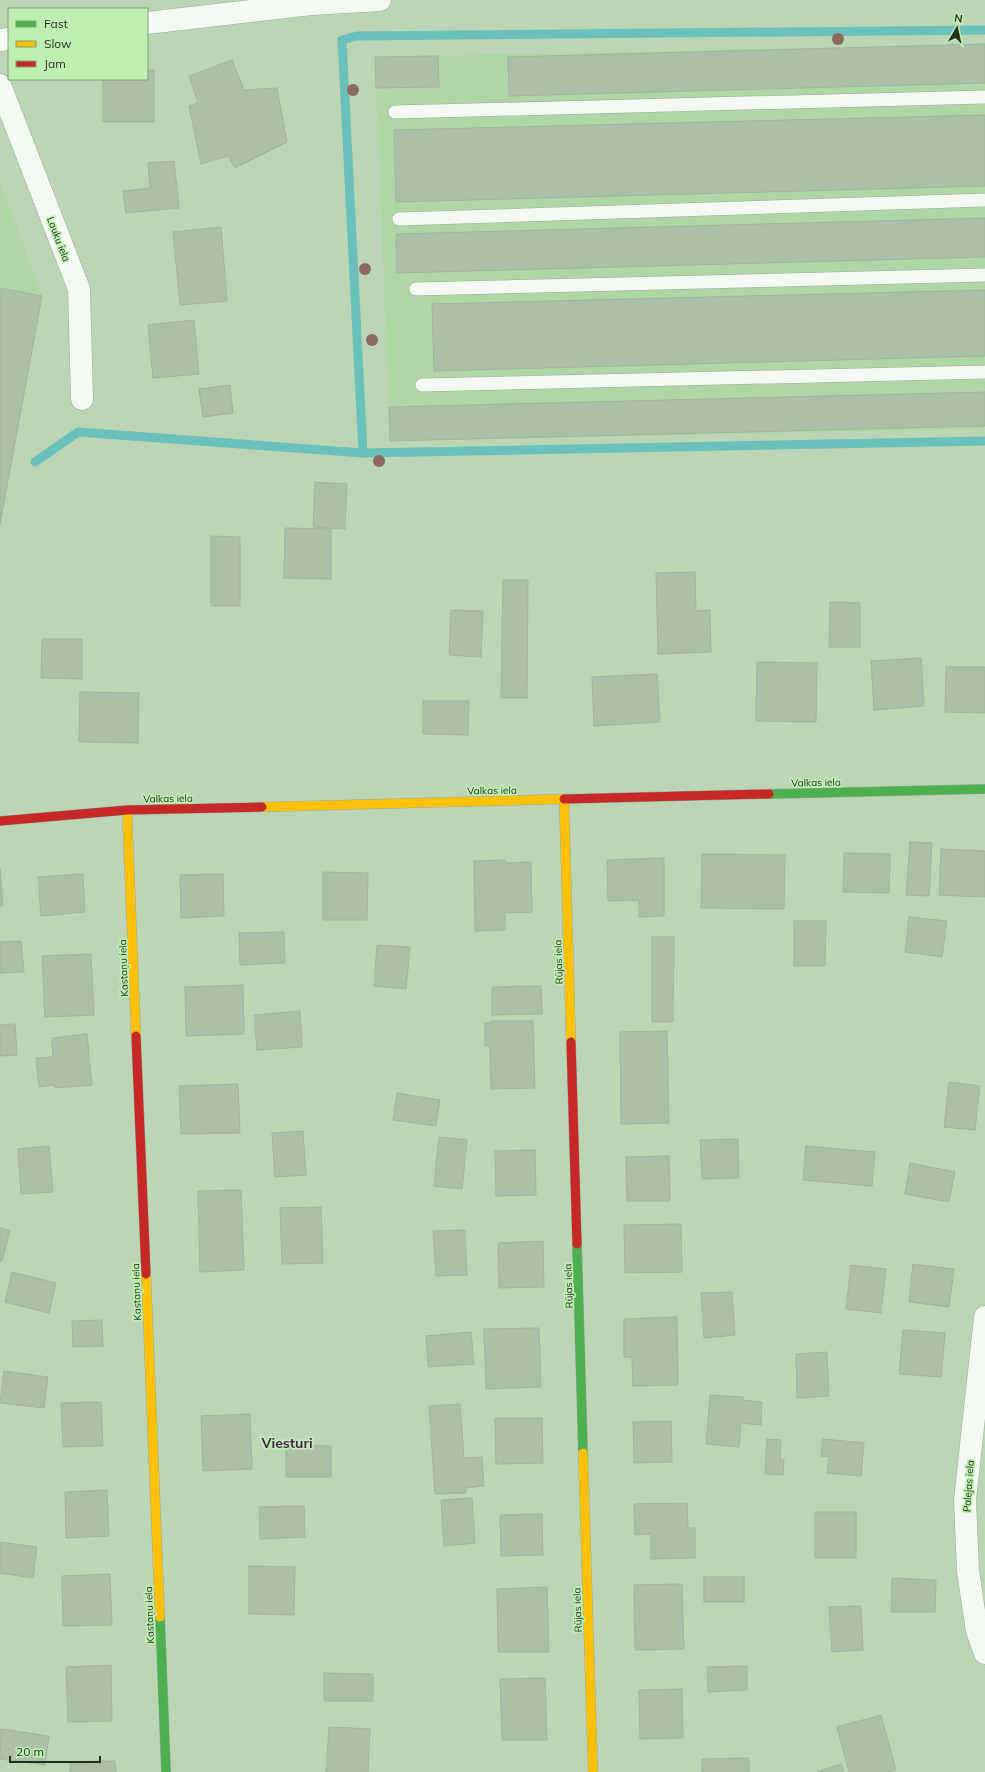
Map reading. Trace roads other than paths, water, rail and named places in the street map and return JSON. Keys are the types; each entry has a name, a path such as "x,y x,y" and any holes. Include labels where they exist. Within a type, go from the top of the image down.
{"street":[{"path":"148,23 311,4 380,0"},
{"name":"Lauku iela","path":"0,86 79,289 82,399"},
{"name":"Valkas iela","path":"0,821 127,810 985,789"},
{"name":"Rūjas iela","path":"564,800 593,1772"},
{"name":"Kastaņu iela","path":"127,810 166,1772"},
{"name":"Palejas iela","path":"985,1317 965,1500 968,1571 977,1631 985,1653"}],"lane":[{"path":"395,112 985,97"},
{"path":"399,219 985,200"},
{"path":"416,289 985,276"},
{"path":"422,385 985,372"}],"waterway":[{"path":"363,453 342,40 357,36 985,30"},
{"path":"35,462 78,432 363,453 985,441"}],"district":[{"name":"Viesturi","path":"287,1443"}]}
